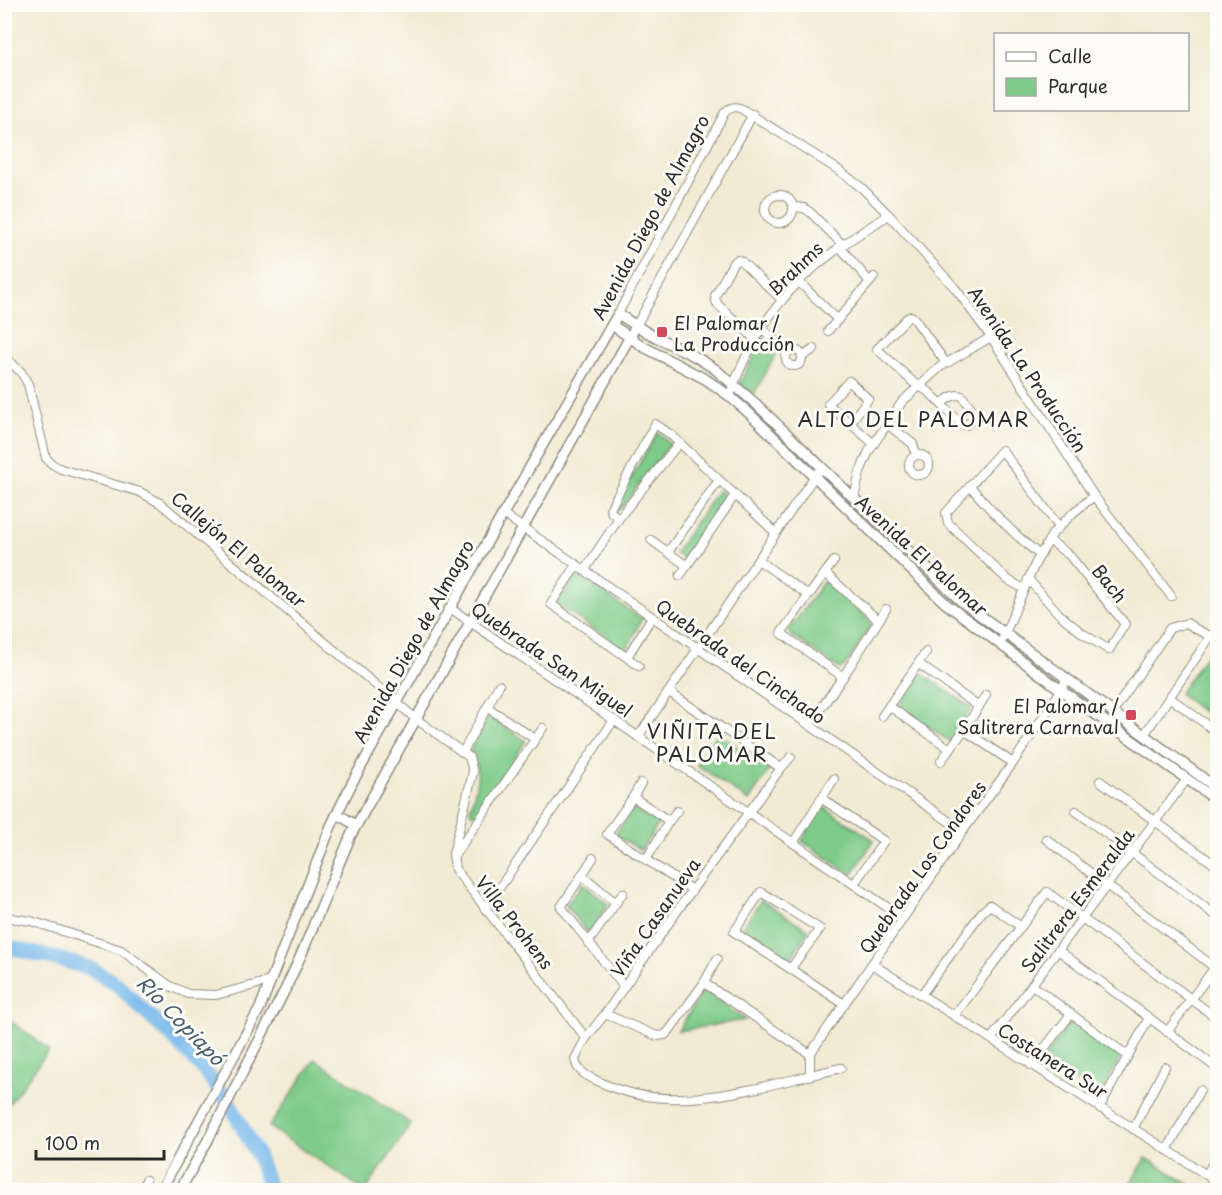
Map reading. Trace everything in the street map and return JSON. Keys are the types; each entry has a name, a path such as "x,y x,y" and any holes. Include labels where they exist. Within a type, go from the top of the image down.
{"street":[{"name":"Avenida Diego de Almagro","path":"161,1191 260,1008 337,814 352,783 612,325 725,112 736,106 753,114"},
{"name":"Avenida La Producción","path":"753,114 862,188 955,288 991,337 1094,496 1171,596"},
{"path":"180,1191 243,1073 302,953 356,825 630,338 753,114"},
{"path":"794,207 804,208 811,213 872,280 828,331"},
{"name":"Brahms","path":"730,397 733,384 754,338 782,300 816,265 841,245 889,215"},
{"path":"754,338 718,306 716,301 715,296 733,263 737,260 741,261 782,300"},
{"path":"799,282 838,320"},
{"name":"Avenida El Palomar","path":"618,314 715,369 755,403 962,602 1218,789"},
{"path":"941,404 959,394 975,414 975,418 968,424 959,423 929,392 913,382 877,349 911,316 946,363"},
{"name":"Avenida El Palomar","path":"612,325 644,347 707,380 730,397 945,603 1061,690 1218,801"},
{"path":"761,327 788,352"},
{"path":"854,498 860,472 869,451 902,402 946,363 991,337"},
{"path":"790,350 799,351 802,357 801,363 795,366 789,364 786,359 788,352 790,350"},
{"path":"802,357 814,350"},
{"name":"Callejón El Palomar","path":"4,356 21,372 28,384 46,458 52,464 61,469 140,492 160,502 397,702"},
{"path":"850,423 868,399 849,381 828,404 874,444"},
{"path":"620,518 610,509 655,424 670,434 776,533"},
{"path":"888,424 913,444 916,455"},
{"path":"639,666 551,604 679,443"},
{"path":"1024,589 1008,580 948,523 946,513 1002,450 1059,527"},
{"path":"638,737 822,468"},
{"path":"668,552 719,480"},
{"path":"970,486 987,506 1040,555"},
{"path":"680,576 735,495"},
{"path":"1000,645 1028,579 1049,540 1074,512 1094,496"},
{"name":"Quebrada del Cinchado","path":"503,514 963,831"},
{"path":"651,540 687,566"},
{"name":"Bach","path":"1028,579 1059,614 1082,633 1109,650 1125,624 1069,555 1049,540"},
{"path":"758,560 808,595"},
{"path":"834,561 781,633 843,676"},
{"path":"825,573 878,620"},
{"name":"Quebrada San Miguel","path":"450,608 903,918"},
{"path":"809,725 886,609"},
{"path":"627,657 652,617"},
{"path":"1113,711 1170,628 1187,623 1214,638 1169,697 1144,735"},
{"path":"882,716 926,652"},
{"path":"919,664 979,707"},
{"name":"Quebrada Los Condores","path":"810,1054 963,831 1013,763 1067,678"},
{"path":"463,752 499,684"},
{"path":"669,692 781,768"},
{"path":"941,760 964,730 986,695"},
{"path":"1169,697 1218,733"},
{"path":"397,702 469,758 473,772 453,857"},
{"path":"890,706 950,749"},
{"path":"487,707 535,739"},
{"path":"485,909 614,720"},
{"path":"453,857 543,728"},
{"path":"964,730 1013,763"},
{"name":"Viña Casanueva","path":"586,1038 748,812 791,757"},
{"path":"793,843 834,779"},
{"name":"Salitrera Esmeralda","path":"991,1039 1186,779"},
{"path":"1100,781 1218,867"},
{"path":"641,783 607,834 692,890"},
{"path":"633,797 669,821"},
{"path":"821,798 884,841 854,884"},
{"path":"646,860 677,811"},
{"path":"1076,811 1218,917"},
{"path":"463,813 474,820 480,819"},
{"path":"337,814 356,825"},
{"path":"1046,838 1216,967 1167,1032"},
{"name":"Villa Prohens","path":"453,857 455,869 586,1038"},
{"path":"592,858 561,907 624,987"},
{"path":"582,875 616,903"},
{"path":"588,943 623,892"},
{"path":"790,968 820,929 761,892 734,932 844,1004"},
{"path":"954,1016 1047,892 1218,1019"},
{"path":"921,995 982,912 990,905 1021,927"},
{"path":"4,917 32,921 121,950 170,986 188,994 216,995 270,981"},
{"path":"1058,950 1218,1069"},
{"path":"604,1014 657,1036 665,1035 704,983 717,959"},
{"name":"Costanera Sur","path":"872,964 1218,1182"},
{"path":"704,983 810,1054 810,1074"},
{"path":"1032,985 1128,1056"},
{"path":"1031,1065 1071,1014"},
{"path":"1099,1107 1149,1018"},
{"path":"586,1038 575,1059 581,1072 616,1090 640,1096 670,1098 733,1093 842,1068"},
{"path":"1133,1129 1165,1067"},
{"path":"1167,1150 1200,1090"},
{"path":"1206,1175 1218,1155"},
{"path":"141,1191 146,1180"}],"green space":[{"path":"763,338 778,351 754,394 739,384"},
{"path":"658,432 670,444 621,509 615,512 614,507"},
{"path":"718,490 728,498 685,560 675,553"},
{"path":"576,574 642,619 626,651 556,604"},
{"path":"823,582 829,582 870,621 871,626 846,665 840,669 791,635 789,630"},
{"path":"1212,646 1217,649 1217,722 1179,694"},
{"path":"920,672 972,708 950,742 899,706"},
{"path":"488,716 526,741 478,814 472,814 470,810 476,787 477,765 470,751"},
{"path":"718,733 770,769 749,801 697,765"},
{"path":"822,806 874,840 852,875 802,841"},
{"path":"633,808 659,823 641,850 615,835"},
{"path":"583,883 608,904 588,934 566,906"},
{"path":"761,900 809,930 789,961 741,929"},
{"path":"704,989 745,1020 678,1031"},
{"path":"5,1017 49,1050 4,1109"},
{"path":"1071,1021 1121,1057 1099,1097 1043,1060"},
{"path":"315,1059 411,1124 366,1190 269,1127"},
{"path":"1146,1158 1199,1190 1126,1190"}],"waterway":[{"name":"Río Copiapó","path":"4,946 92,969 118,985 173,1037 204,1070 229,1103 257,1154 270,1190"}],"place":[{"name":"El Palomar / La Producción","path":"662,332"},
{"name":"El Palomar / Salitrera Carnaval","path":"1131,715"}],"district":[{"name":"ALTO DEL PALOMAR","path":"914,419"},
{"name":"VIÑITA DEL PALOMAR","path":"712,742"}]}
